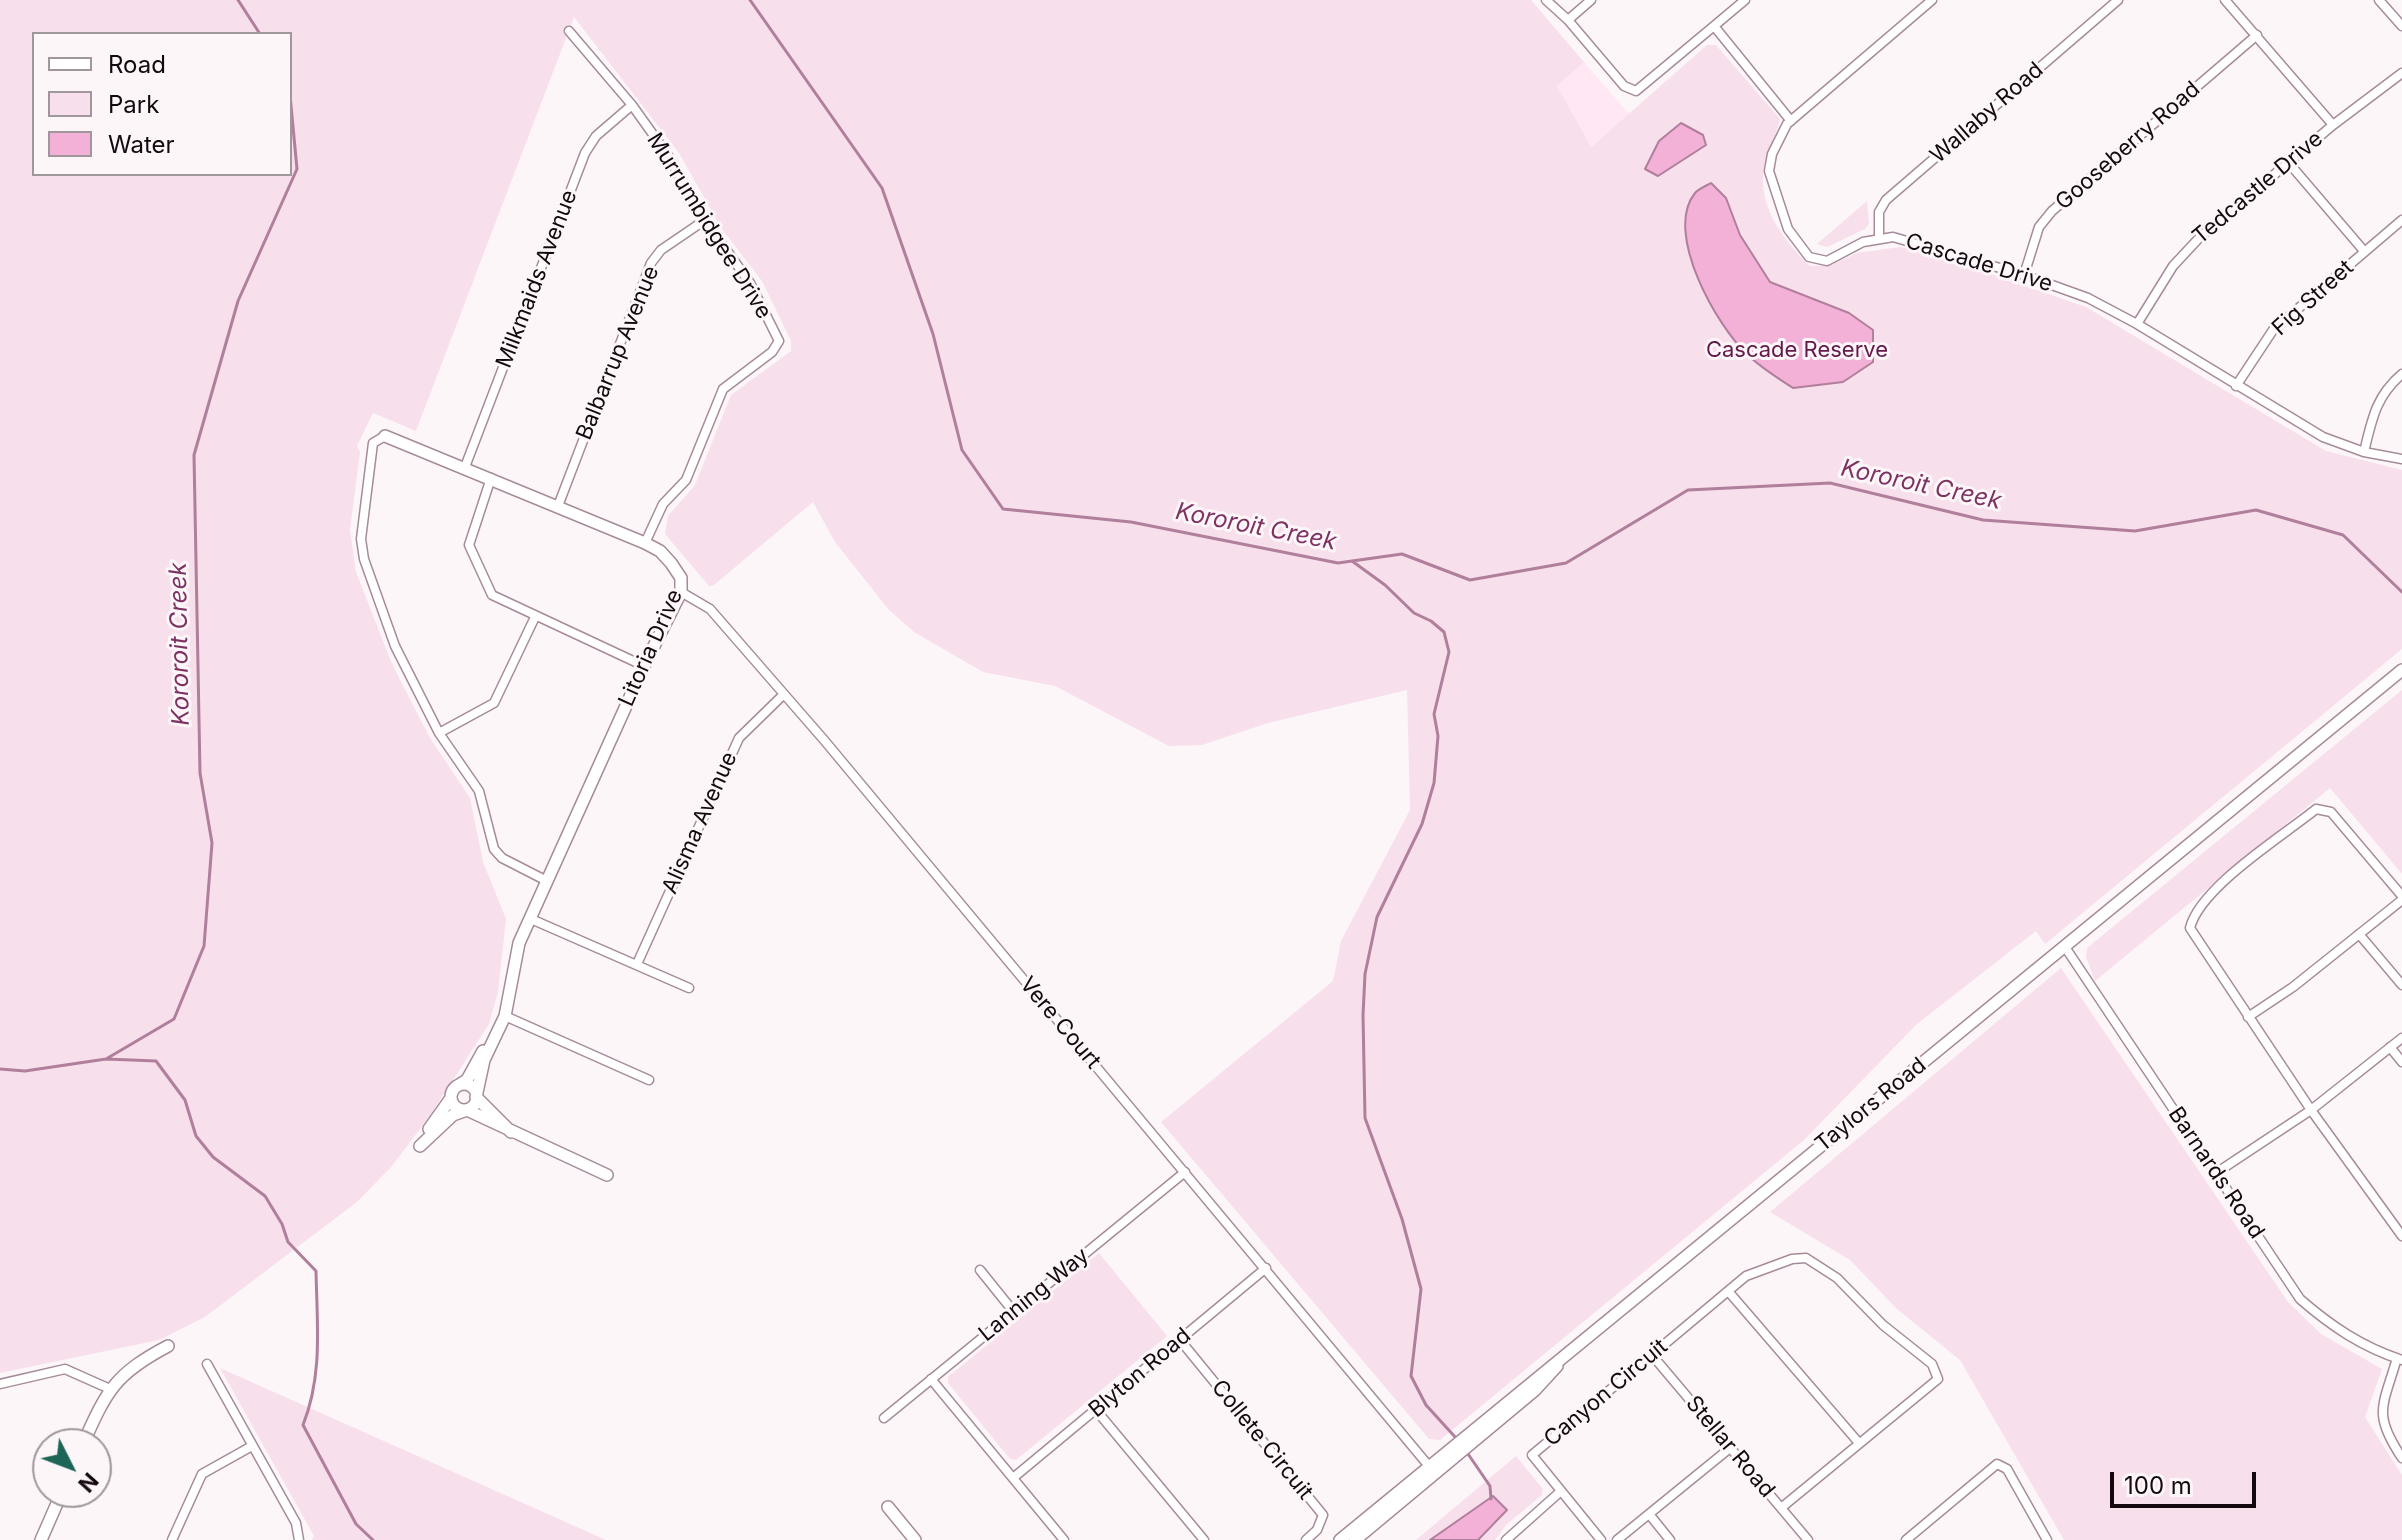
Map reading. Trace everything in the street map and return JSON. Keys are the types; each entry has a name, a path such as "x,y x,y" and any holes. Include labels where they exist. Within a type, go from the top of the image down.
{"street":[{"path":"1546,0 1568,20 1624,86 1636,91 1745,0"},
{"path":"1568,20 1591,0"},
{"name":"Cascade Drive","path":"1932,0 1791,121 1779,136 1769,171 1774,194 1797,244 1809,257 1827,261 1847,249 1879,237 1893,237 2024,275 2088,298 2137,324 2323,437 2364,452 2402,459"},
{"name":"Wallaby Road","path":"1879,237 1879,212 1886,200 2118,0"},
{"path":"2225,0 2333,125"},
{"path":"2379,0 2402,26"},
{"path":"1714,26 1791,121"},
{"name":"Murrumbidgee Drive","path":"569,31 632,105 667,154 705,220 750,283 779,341 772,352 723,389 686,480 663,504 645,543"},
{"name":"Gooseberry Road","path":"2024,275 2039,227 2052,211 2257,35"},
{"name":"Tedcastle Drive","path":"2137,324 2185,251 2333,125 2402,73"},
{"name":"Milkmaids Avenue","path":"465,467 585,153 596,136 632,105"},
{"path":"2288,162 2364,251"},
{"name":"Balbarrup Avenue","path":"558,506 651,263 661,250 705,220"},
{"name":"Fig Street","path":"2236,386 2273,330 2402,220"},
{"path":"2364,452 2376,402 2402,374"},
{"name":"Litoria Drive","path":"439,733 395,646 364,559 361,539 373,443 385,436 645,543 660,551 681,578 681,592 644,666 519,943 505,1016 480,1074 474,1105 453,1115 420,1146 459,1085 494,1039"},
{"path":"491,478 469,545 492,595 644,666"},
{"name":"Vere Court","path":"681,592 710,609 1266,1268 1428,1465"},
{"path":"535,617 494,703 439,733 479,791 494,849 502,858 547,881"},
{"name":"Taylors Road","path":"1340,1540 2401,671"},
{"name":"Alisma Avenue","path":"637,964 739,738 783,695"},
{"path":"2248,1017 2402,898 2331,812 2316,809 2219,887 2192,919 2190,928 2248,1017 2311,1110 2402,1236"},
{"path":"531,919 689,988"},
{"path":"2359,934 2402,985"},
{"name":"Barnards Road","path":"2065,947 2300,1299 2332,1327 2399,1359"},
{"path":"505,1016 649,1080"},
{"path":"2216,1173 2311,1110 2402,1038"},
{"path":"2390,1047 2402,1062"},
{"path":"459,1085 471,1087 476,1097 511,1132"},
{"path":"451,1098 455,1106 607,1175"},
{"name":"Lanning Way","path":"884,1418 1185,1172"},
{"name":"Canyon Circuit","path":"1601,1540 1532,1455 1746,1276 1792,1259 1806,1258 1837,1278 1883,1325 1932,1364 1938,1379 1859,1443"},
{"name":"Blyton Road","path":"1013,1478 1266,1268"},
{"path":"980,1270 1013,1311"},
{"path":"1728,1291 1859,1443 1781,1508"},
{"name":"Collete Circuit","path":"1180,1340 1323,1515 1317,1530 1306,1540"},
{"path":"91,1428 110,1389 129,1367 168,1346"},
{"name":"Stellar Road","path":"1652,1355 1808,1540"},
{"path":"1355,1540 1535,1390 1555,1371 1559,1358"},
{"path":"2399,1359 2380,1416 2385,1433 2402,1458"},
{"path":"207,1364 296,1523 299,1540"},
{"path":"0,1384 65,1369 110,1389"},
{"path":"931,1379 1064,1540"},
{"path":"1096,1410 1204,1540"},
{"path":"172,1540 202,1474 252,1446"},
{"path":"1617,1540 1730,1448"},
{"path":"1906,1540 1997,1464 2007,1469 2047,1540"},
{"path":"1506,1540 1561,1491"},
{"path":"888,1507 915,1540"},
{"path":"41,1540 55,1508"},
{"path":"1649,1514 1670,1540"},
{"path":"1048,1540 1058,1532"}],"shaded area":[{"path":"1584,62 1629,114 1590,147 1557,86"}],"green space":[{"name":"Cascade Reserve","path":"0,0 1531,0 1584,62 1557,86 1591,147 1707,45 1716,45 1780,119 1764,167 1765,195 1782,234 1810,266 1831,265 1857,253 1900,247 1934,254 2086,307 2326,451 2402,470 2402,649 2045,944 2036,931 1917,1024 1804,1140 1440,1440 1429,1439 1161,1122 1333,981 1341,941 1410,810 1407,690 1268,723 1202,745 1169,746 1055,686 983,672 914,632 889,610 835,542 813,502 709,586 665,534 668,516 695,485 731,395 791,351 791,341 762,281 722,229 679,153 574,17 416,431 373,413 357,446 360,452 350,530 356,572 392,664 430,738 470,798 483,862 506,919 498,992 489,1024 429,1117 391,1167 357,1202 205,1317 159,1340 0,1373"},
{"path":"1867,201 1869,224 1865,229 1827,247 1817,244"},
{"path":"2402,690 2402,874 2330,788 2095,981 2086,957 2087,948"},
{"path":"2061,968 2288,1302 2321,1334 2382,1369 2365,1417 2402,1475 2402,1540 2064,1540 1960,1360 1897,1309 1850,1260 1770,1212"},
{"path":"1099,1253 1167,1336 1016,1460 1010,1459 948,1383 948,1377"},
{"path":"220,1368 606,1540 312,1540 314,1536"},
{"path":"1516,1456 1543,1489 1542,1495 1506,1525 1495,1540 1416,1540"}],"water":[{"path":"1681,123 1703,135 1706,145 1658,176 1645,169 1659,141"},
{"path":"1711,183 1726,198 1740,235 1770,282 1849,313 1873,330 1873,362 1843,382 1793,388 1758,364 1736,342 1709,302 1698,278 1685,231 1687,210 1695,193"},
{"path":"1493,1496 1507,1510 1478,1540 1430,1540"}],"waterway":[{"name":"Kororoit Creek","path":"238,0 259,32"},
{"name":"Kororoit Creek","path":"750,0 882,188 933,334 962,450 1003,509 1131,522 1338,563 1402,554 1470,580 1566,563 1688,490 1830,483 1983,520 2135,531 2256,510 2343,535 2402,592"},
{"name":"Kororoit Creek","path":"0,1069 25,1071 106,1059 174,1019 204,946 212,843 200,773 194,455 238,301 297,169 292,116"},
{"path":"1352,561 1385,585 1414,613 1444,632 1449,652 1434,714 1438,736 1434,783 1422,824 1377,917 1365,974 1363,1015 1365,1118 1402,1219 1421,1289 1411,1376 1426,1405 1456,1438"},
{"path":"106,1059 156,1061 185,1100 196,1136 213,1157 265,1196 282,1224 288,1242 316,1271 316,1368 303,1425 356,1524 373,1540"},
{"path":"1466,1451 1490,1486 1491,1499"}]}
